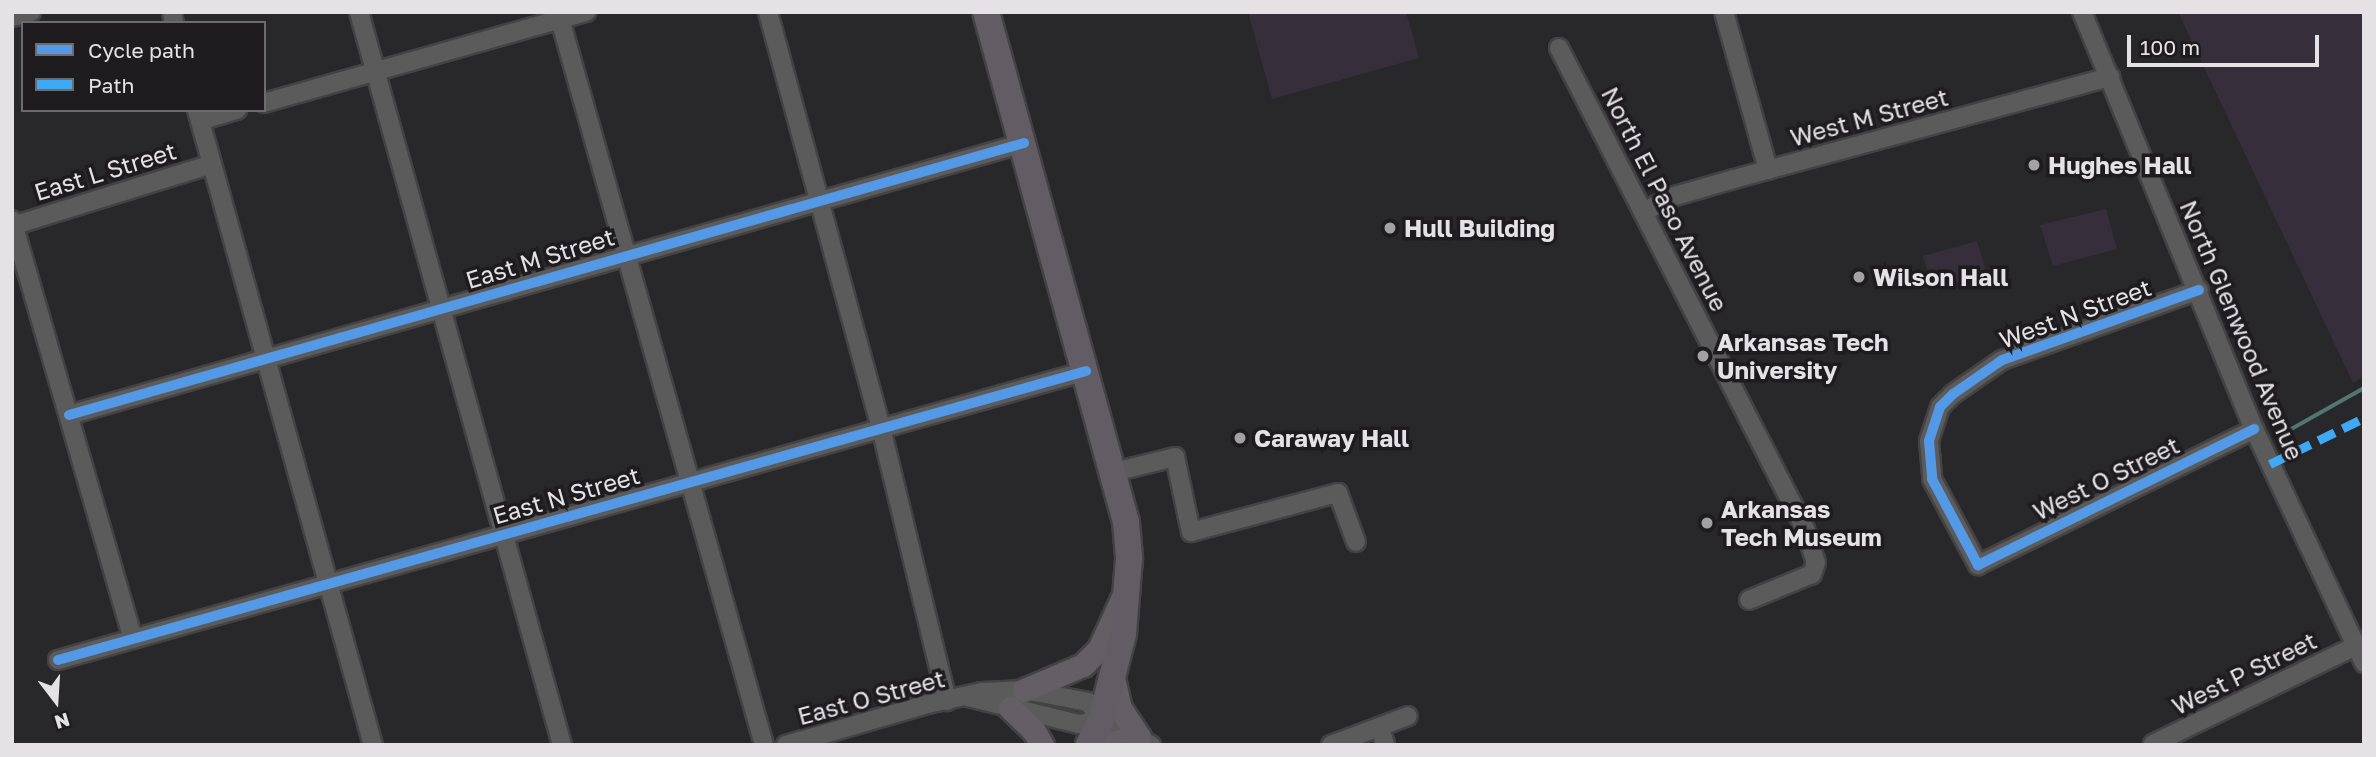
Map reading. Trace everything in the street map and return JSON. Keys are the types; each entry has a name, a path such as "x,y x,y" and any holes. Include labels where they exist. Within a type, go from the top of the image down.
{"highway":[{"path":"986,12 1126,523 1128,587 1113,678 1102,733 1089,745"}],"main road":[{"path":"1042,745 1017,699 1083,665 1109,632 1128,587"},
{"path":"1113,678 1119,708 1145,741"},
{"path":"1102,733 1145,741"}],"street":[{"path":"12,17 31,12"},
{"path":"359,12 562,745"},
{"path":"266,102 559,16 586,12"},
{"path":"768,12 881,428 947,701"},
{"path":"1724,12 1768,170"},
{"name":"North Glenwood Avenue","path":"2082,12 2199,290 2254,429 2364,663"},
{"path":"559,16 688,483 764,745"},
{"name":"North El Paso Avenue","path":"1559,48 1805,529 1816,562 1812,574 1749,600"},
{"name":"West M Street","path":"1643,212 1675,196 2110,78"},
{"name":"East L Street","path":"199,115 222,112"},
{"path":"199,115 326,585 373,745"},
{"name":"East M Street","path":"69,415 441,310 818,198 1024,143"},
{"name":"East L Street","path":"13,224 212,164"},
{"path":"13,224 133,639"},
{"name":"West N Street","path":"1979,565 1932,479 1929,441 1940,407 2002,360 2199,290"},
{"name":"East N Street","path":"58,660 1086,371"},
{"name":"West O Street","path":"1979,565 2254,429"},
{"path":"1114,472 1175,457 1191,532 1338,493 1356,542"},
{"name":"West P Street","path":"2153,744 2356,646"},
{"name":"East O Street","path":"786,745 968,697 1088,702 1102,733"},
{"path":"1331,745 1383,736 1408,716"}],"shaded area":[{"path":"1248,12 1406,12 1419,58 1272,99"},
{"path":"2178,12 2364,12 2364,376 2353,383"},
{"path":"2106,209 2117,249 2053,266 2040,225"},
{"path":"1977,241 1987,274 1933,289 1923,256"}],"waterway":[{"path":"2281,435 2364,388"}],"marked path":[{"path":"2270,464 2364,418"}],"cycle path":[{"path":"69,415 1024,143"},
{"path":"2199,290 2002,360 1953,394 1940,407 1929,441 1932,479 1978,565 2254,429"},
{"path":"58,660 1086,371"}],"place":[{"name":"Hughes Hall","path":"2034,165"},
{"name":"Hull Building","path":"1390,228"},
{"name":"Wilson Hall","path":"1859,277"},
{"name":"Arkansas Tech University","path":"1703,356"},
{"name":"Caraway Hall","path":"1240,438"},
{"name":"Arkansas Tech Museum","path":"1707,523"}]}
